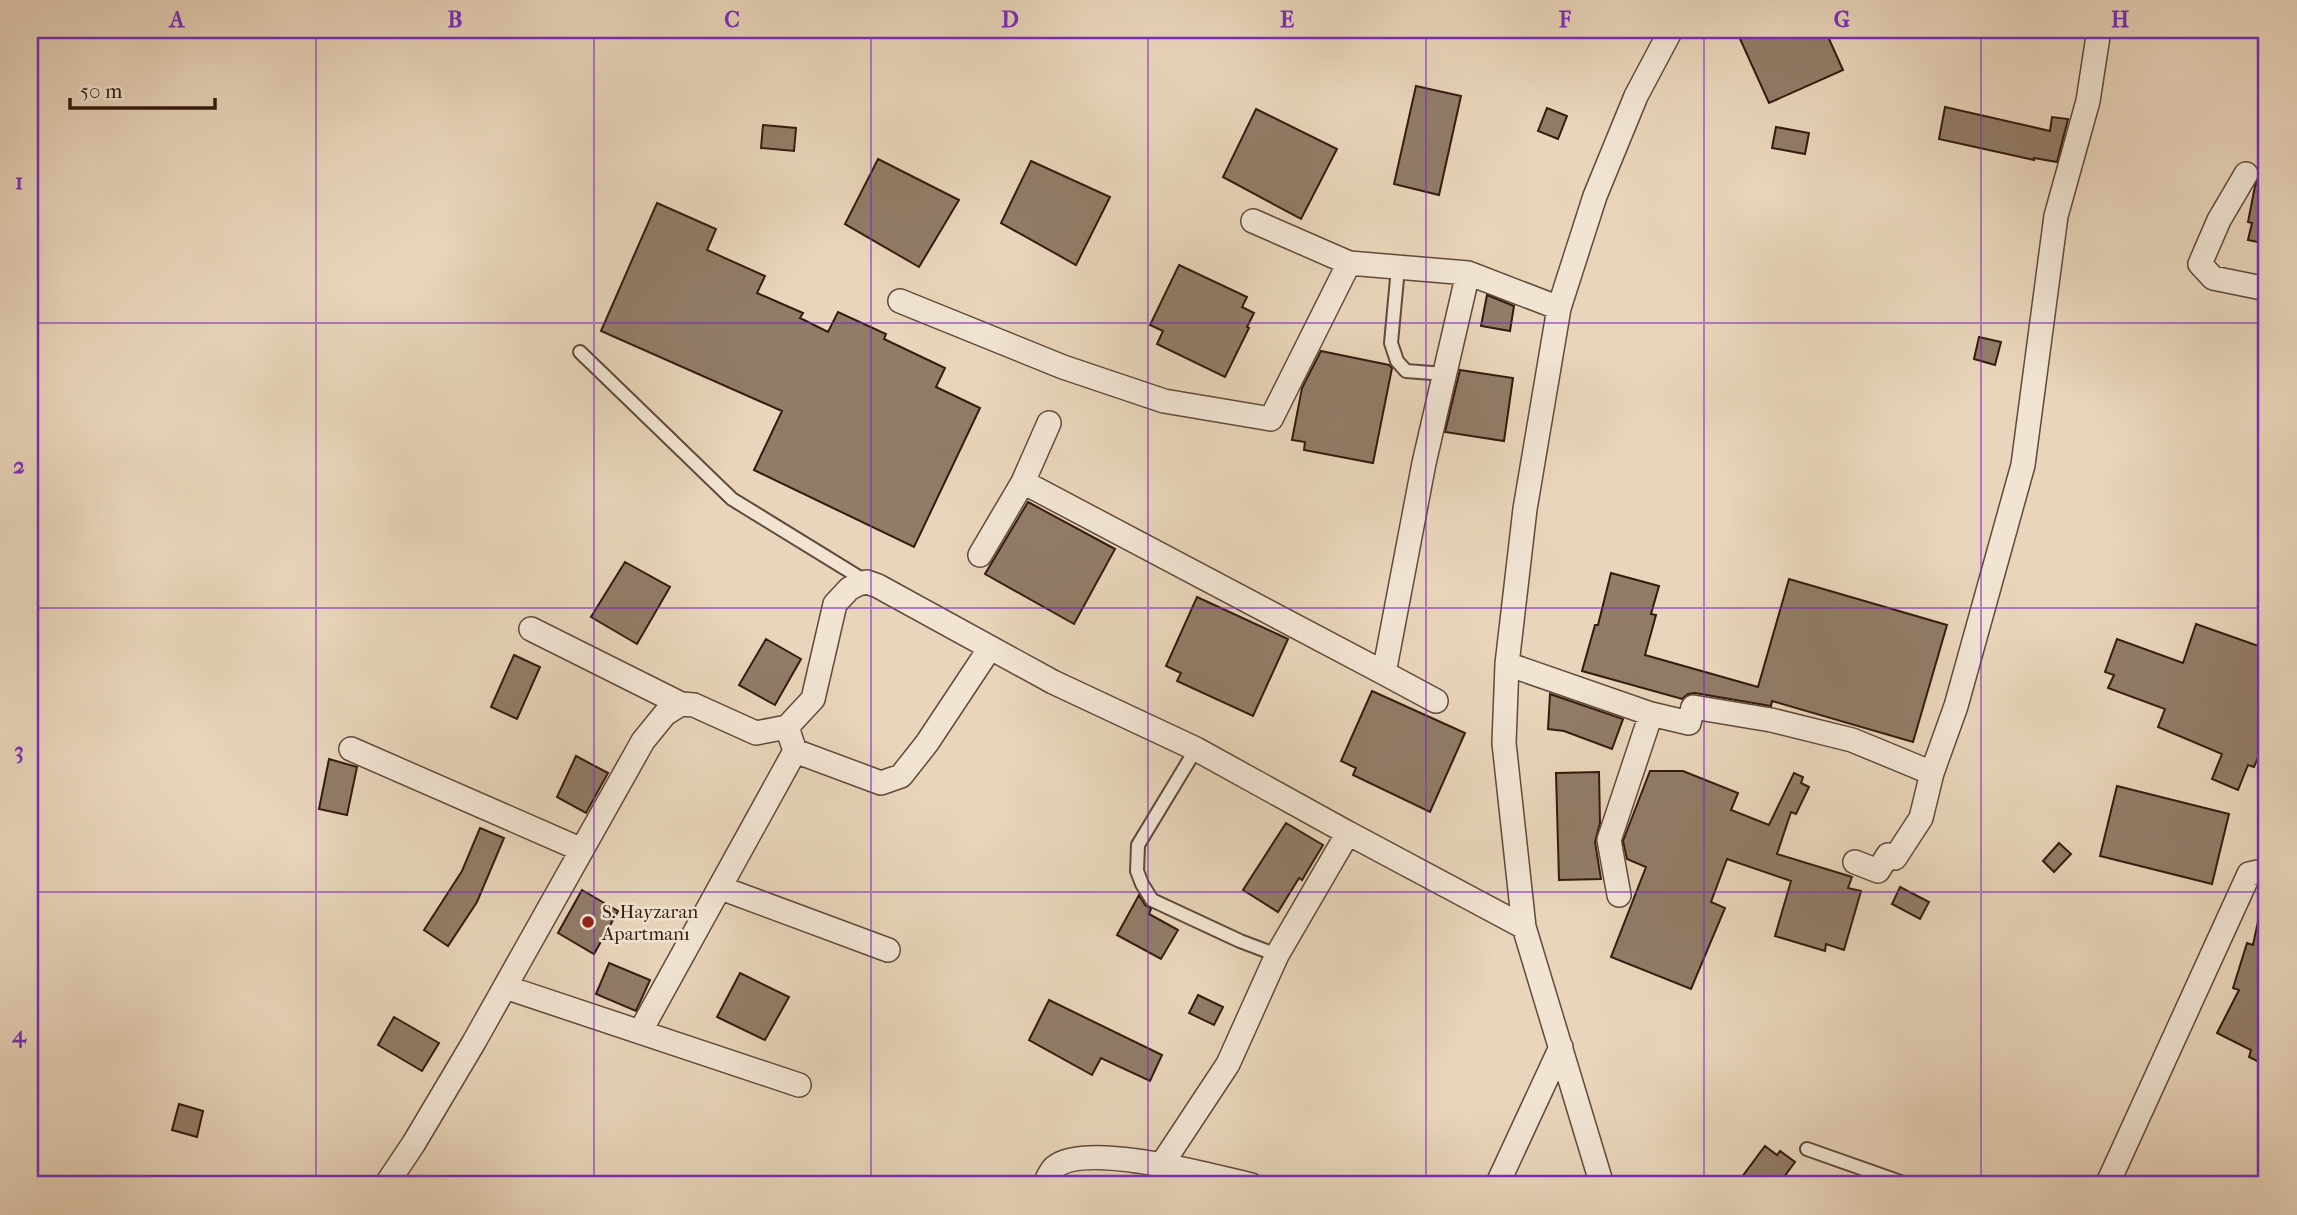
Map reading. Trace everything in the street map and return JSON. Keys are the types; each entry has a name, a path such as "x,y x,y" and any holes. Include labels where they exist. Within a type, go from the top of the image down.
{"street":[{"path":"1602,1185 1524,927 1504,743 1507,663 1525,509 1559,308 1605,171 1636,96 1671,30"},
{"path":"1855,862 1878,870 1888,855 1895,858 1921,818 1932,773 1956,706 2023,465 2056,216 2088,101 2099,30"},
{"path":"2246,174 2219,220 2200,264 2213,278 2267,289"},
{"path":"1253,220 1349,263 1468,274 1559,308"},
{"path":"900,301 1063,367 1164,401 1271,419 1349,263"},
{"path":"1384,673 1424,463 1468,274"},
{"path":"980,555 1023,482 1049,423"},
{"path":"1023,482 1436,701"},
{"path":"531,629 681,704 694,705 756,733 787,727 813,699 835,604 849,589 867,582 1052,682 1196,749 1524,927"},
{"path":"787,727 796,751 881,783 901,776 927,743 990,648"},
{"path":"1507,663 1651,714 1689,723 1693,706 1771,720 1852,740 1932,773"},
{"path":"386,1185 414,1143 505,987 643,741 665,714 681,704"},
{"path":"1619,895 1609,841 1651,714"},
{"path":"351,749 582,850"},
{"path":"640,1032 796,751"},
{"path":"1162,1164 1228,1064 1277,955 1348,833"},
{"path":"2107,1185 2249,874 2267,870"},
{"path":"721,888 888,950"},
{"path":"505,987 799,1085"},
{"path":"1497,1185 1561,1047"},
{"path":"1044,1185 1054,1168 1069,1160 1112,1158 1162,1164 1251,1185"}],"lane":[{"path":"1398,268 1391,344 1397,361 1406,371 1445,374"},
{"path":"580,352 732,499 867,582"},
{"path":"1196,749 1138,845 1138,871 1142,884 1152,900 1277,955"},
{"path":"1807,1149 1909,1185"}],"building":[{"path":"1736,30 1825,30 1843,70 1769,103"},
{"path":"1416,86 1461,96 1439,195 1394,184"},
{"path":"1945,107 2050,131 2052,117 2068,119 2057,162 2034,160 1939,139"},
{"path":"1547,108 1567,116 1558,139 1538,131"},
{"path":"1256,109 1337,149 1301,219 1223,177"},
{"path":"763,125 796,128 794,151 761,148"},
{"path":"1776,127 1809,133 1805,154 1772,148"},
{"path":"878,159 959,200 919,267 845,224"},
{"path":"1031,161 1110,197 1076,265 1001,223"},
{"path":"2260,162 2267,163 2267,244 2248,240 2252,223 2248,222 2255,186 2260,175"},
{"path":"657,203 716,229 707,250 765,276 757,293 803,313 800,318 828,332 838,312 886,334 884,339 945,368 936,387 980,408 914,547 754,470 782,411 601,331"},
{"path":"1179,265 1247,297 1242,307 1254,313 1225,377 1157,344 1163,331 1150,325"},
{"path":"1487,295 1514,306 1510,331 1481,326"},
{"path":"1979,337 2001,342 1995,365 1974,359"},
{"path":"1321,351 1389,365 1392,368 1373,463 1304,450 1305,442 1292,440 1302,388"},
{"path":"1460,370 1513,378 1504,441 1445,432"},
{"path":"1028,502 1115,549 1074,624 985,574"},
{"path":"625,562 670,587 637,644 591,617"},
{"path":"1611,573 1659,586 1651,614 1656,615 1645,655 1758,687 1789,579 1947,625 1913,742 1772,701 1771,706 1695,693 1682,699 1582,671 1595,625 1598,625"},
{"path":"1197,597 1288,639 1253,716 1177,681 1181,673 1166,666"},
{"path":"2196,624 2267,649 2267,736 2254,767 2248,765 2238,790 2212,779 2222,754 2158,727 2165,709 2108,688 2114,675 2105,672 2117,639 2183,663"},
{"path":"766,639 801,659 775,705 739,685"},
{"path":"514,655 540,667 517,719 491,707"},
{"path":"1372,691 1465,733 1430,812 1353,775 1356,768 1341,761"},
{"path":"1550,694 1623,719 1612,749 1564,731 1548,729"},
{"path":"576,756 608,773 586,813 557,797"},
{"path":"329,759 357,767 347,815 319,809"},
{"path":"1650,771 1683,771 1738,793 1731,810 1769,825 1794,773 1803,777 1801,783 1809,787 1796,814 1791,812 1777,854 1852,877 1848,888 1861,891 1844,950 1826,944 1825,951 1775,936 1791,881 1727,859 1711,902 1725,908 1691,989 1611,957 1646,867 1627,859 1623,841"},
{"path":"1599,772 1600,823 1595,842 1601,879 1559,880 1556,773"},
{"path":"2117,786 2229,814 2212,884 2100,856"},
{"path":"1286,823 1323,845 1278,912 1243,890"},
{"path":"480,828 504,838 477,902 448,946 424,930 462,871"},
{"path":"2059,843 2071,854 2054,872 2043,861"},
{"path":"1900,887 1929,902 1920,919 1892,904"},
{"name":"S. Hayzaran Apartmanı","path":"582,890 618,911 594,954 558,933"},
{"path":"1139,895 1151,909 1149,914 1178,930 1161,959 1117,935"},
{"path":"2260,912 2267,913 2267,1066 2249,1057 2251,1050 2217,1033 2239,990 2233,988 2247,943 2253,945"},
{"path":"609,963 650,980 636,1011 596,994"},
{"path":"740,973 789,997 765,1040 717,1017"},
{"path":"1198,995 1223,1007 1214,1025 1189,1013"},
{"path":"1049,1000 1162,1055 1150,1081 1101,1058 1092,1075 1029,1040"},
{"path":"394,1017 439,1043 422,1071 378,1045"},
{"path":"179,1104 203,1111 197,1137 172,1130"},
{"path":"1765,1146 1777,1155 1780,1151 1795,1162 1778,1185 1736,1185"}],"place":[{"name":"S. Hayzaran Apartmanı","path":"588,922"}]}
